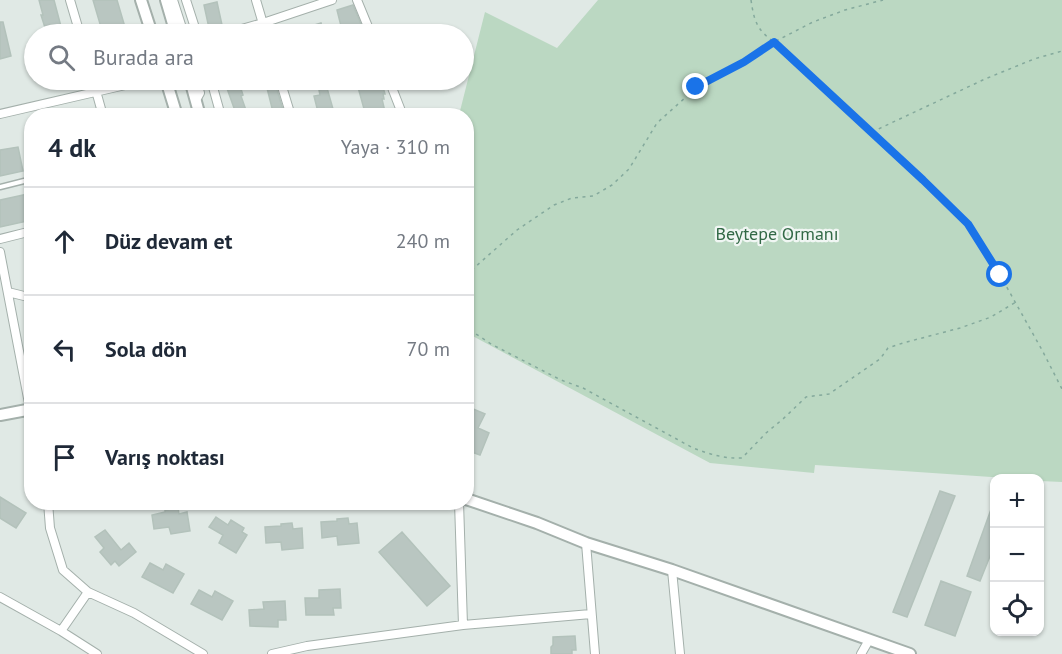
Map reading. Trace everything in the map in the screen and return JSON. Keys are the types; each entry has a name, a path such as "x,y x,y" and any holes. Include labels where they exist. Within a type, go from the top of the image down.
{"street":[{"path":"70,0 77,24"},
{"path":"141,0 149,24"},
{"path":"165,0 173,24"},
{"path":"173,0 181,24"},
{"path":"186,0 194,24"},
{"path":"256,0 262,23"},
{"path":"259,24 332,0"},
{"path":"357,0 367,24"},
{"path":"25,108 101,90"},
{"path":"169,90 175,108"},
{"path":"193,90 198,108"},
{"path":"196,100 199,90"},
{"path":"214,90 219,108"},
{"path":"283,90 289,108"},
{"path":"393,90 400,108"},
{"path":"96,91 101,108"},
{"path":"0,114 24,108"},
{"path":"0,239 24,233"},
{"path":"0,252 24,376"},
{"path":"8,292 24,296"},
{"path":"0,415 24,413"},
{"path":"474,502 537,523 586,543 672,570 909,654"},
{"path":"48,510 50,528 63,570 88,592 134,613 203,654"},
{"path":"459,510 463,625"},
{"path":"586,543 595,654"},
{"path":"672,570 680,654"},
{"path":"61,631 88,592"},
{"path":"0,597 97,654"},
{"path":"272,654 307,646 463,625 591,614"},
{"path":"861,654 869,640"}],"lane":[{"path":"0,187 24,181"}],"path":[{"path":"751,0 753,16 765,36 872,132 968,224 1016,302 1062,389"},
{"path":"474,268 517,230 554,205 572,198 593,196 612,185 629,169 657,123 696,87 744,62 774,42 824,18 883,0"},
{"path":"872,132 1034,59 1062,51"},
{"path":"474,332 491,344 561,380 583,388 693,448 712,455 734,459 742,458 806,397 830,394 880,359 888,348 991,317 1016,302"}],"green space":[{"name":"Beytepe Ormanı","path":"598,0 1062,0 1062,482 1044,481 1044,474 990,474 990,477 815,465 814,473 710,463 474,337 474,108 461,108 465,90 474,90 474,56 485,12 557,48"}],"building":[{"path":"39,0 54,0 60,24 44,24 41,15 43,15"},
{"path":"93,0 117,0 124,24 100,24"},
{"path":"217,2 222,24 208,24 204,5"},
{"path":"353,5 361,24 340,24 337,10"},
{"path":"0,22 3,22 11,56 0,59"},
{"path":"228,90 241,90 245,108 234,108"},
{"path":"268,90 277,90 283,108 272,108"},
{"path":"319,90 328,90 333,108 317,108 314,96 320,95"},
{"path":"359,90 384,90 384,99 382,99 384,108 364,108"},
{"path":"18,147 23,171 0,176 0,150"},
{"path":"24,195 24,222 0,227 0,200"},
{"path":"474,409 485,414 478,428 489,433 480,455 474,453"},
{"path":"940,491 955,496 907,617 893,612"},
{"path":"0,497 26,513 16,528 0,518"},
{"path":"165,510 178,510 179,514 187,512 190,531 171,534 169,527 154,529 152,515 165,512"},
{"path":"990,512 990,556 980,581 967,576"},
{"path":"216,517 228,525 231,520 244,528 242,532 247,535 236,553 219,543 223,535 209,527"},
{"path":"348,518 349,524 357,523 359,543 338,545 337,536 322,538 321,522"},
{"path":"292,523 293,529 302,528 303,548 282,550 281,542 266,543 265,527"},
{"path":"105,530 121,550 129,543 136,552 119,566 115,561 111,565 100,552 104,548 95,537"},
{"path":"402,532 450,586 427,606 379,552"},
{"path":"150,563 163,570 166,564 184,574 173,593 142,577"},
{"path":"941,581 971,592 955,636 925,625"},
{"path":"340,589 341,608 333,608 334,615 306,615 305,598 319,598 319,590"},
{"path":"199,590 212,597 215,591 233,601 222,620 191,604"},
{"path":"285,601 286,620 278,620 278,627 250,626 249,610 264,609 263,602"},
{"path":"575,636 576,650 572,650 572,654 551,654 553,637"}],"route":[{"path":"696,87 744,62 774,42 968,224 1000,275"}]}
